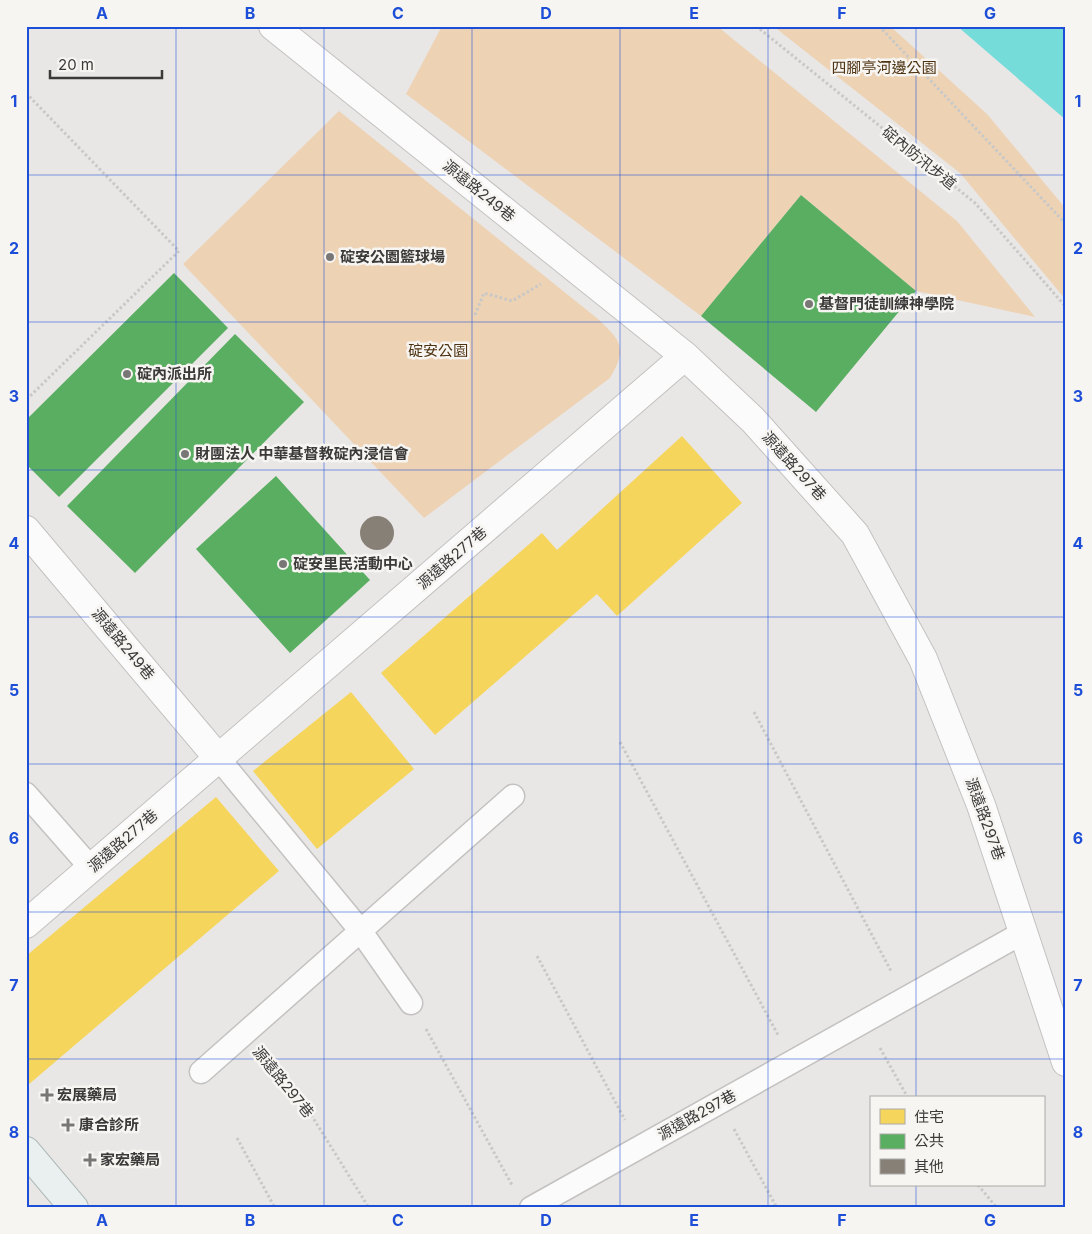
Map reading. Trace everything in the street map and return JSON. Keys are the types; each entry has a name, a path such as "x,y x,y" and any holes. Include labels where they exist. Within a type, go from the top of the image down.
{"main road":[{"path":"26,1151 74,1208"}],"street":[{"name":"源遠路249巷","path":"273,26 685,356"},
{"name":"源遠路277巷","path":"26,924 685,356"},
{"name":"源遠路297巷","path":"685,356 753,420 855,534 923,659 981,805 1024,932"},
{"name":"源遠路249巷","path":"26,530 219,759"},
{"path":"1024,932 1066,1062"}],"lane":[{"path":"219,759 360,930 411,1003"},
{"path":"26,794 91,868"},
{"path":"202,1072 513,796"},
{"name":"源遠路297巷","path":"531,1208 1024,932"}],"path":[{"name":"碇內防汛步道","path":"756,26 975,202 1066,307"},
{"path":"879,26 1066,224"},
{"path":"26,93 178,251 26,400"},
{"path":"475,315 484,292 512,301 548,280"},
{"path":"754,712 905,998"},
{"path":"620,742 792,1062"},
{"name":"源遠路297巷","path":"537,956 640,1147"},
{"path":"411,1003 514,1191"},
{"path":"865,1021 907,1096"},
{"name":"源遠路297巷","path":"243,1034 302,1100 369,1208"},
{"path":"720,1102 777,1208"},
{"path":"236,1138 275,1208"},
{"path":"979,1186 997,1208"}],"green space":[{"path":"442,26 717,26 957,221 1035,317 916,291 801,195 701,316 406,94"},
{"name":"四腳亭河邊公園","path":"773,26 890,26 987,114 1066,209 1066,300 960,173"},
{"name":"碇安公園","path":"339,111 598,319 617,339 619,346 619,359 610,378 424,518 183,264"}],"water":[{"path":"957,26 1066,26 1066,120"}],"building: 住宅":[{"path":"682,436 742,503 617,616 597,594 435,735 381,673 542,533 557,550"},
{"path":"351,692 414,769 317,849 253,771"},
{"path":"216,797 279,871 28,1085 26,956"}],"building: 公共":[{"name":"基督門徒訓練神學院","path":"801,195 916,291 816,412 701,316"},
{"name":"碇內派出所","path":"174,273 228,328 59,497 26,464 26,420"},
{"name":"財團法人 中華基督教碇內浸信會","path":"235,334 304,402 135,573 67,506"},
{"name":"碇安里民活動中心","path":"276,476 370,580 290,653 196,549"}],"building: 其他":[{"path":"377,516 389,521 394,533 389,545 377,550 365,545 360,533 365,521"}],"place":[{"name":"碇安公園籃球場","path":"330,257"},
{"name":"基督門徒訓練神學院","path":"809,304"},
{"name":"碇內派出所","path":"127,374"},
{"name":"財團法人 中華基督教碇內浸信會","path":"185,454"},
{"name":"碇安里民活動中心","path":"283,564"},
{"name":"宏展藥局","path":"47,1095"},
{"name":"康合診所","path":"68,1125"},
{"name":"家宏藥局","path":"90,1160"}]}
